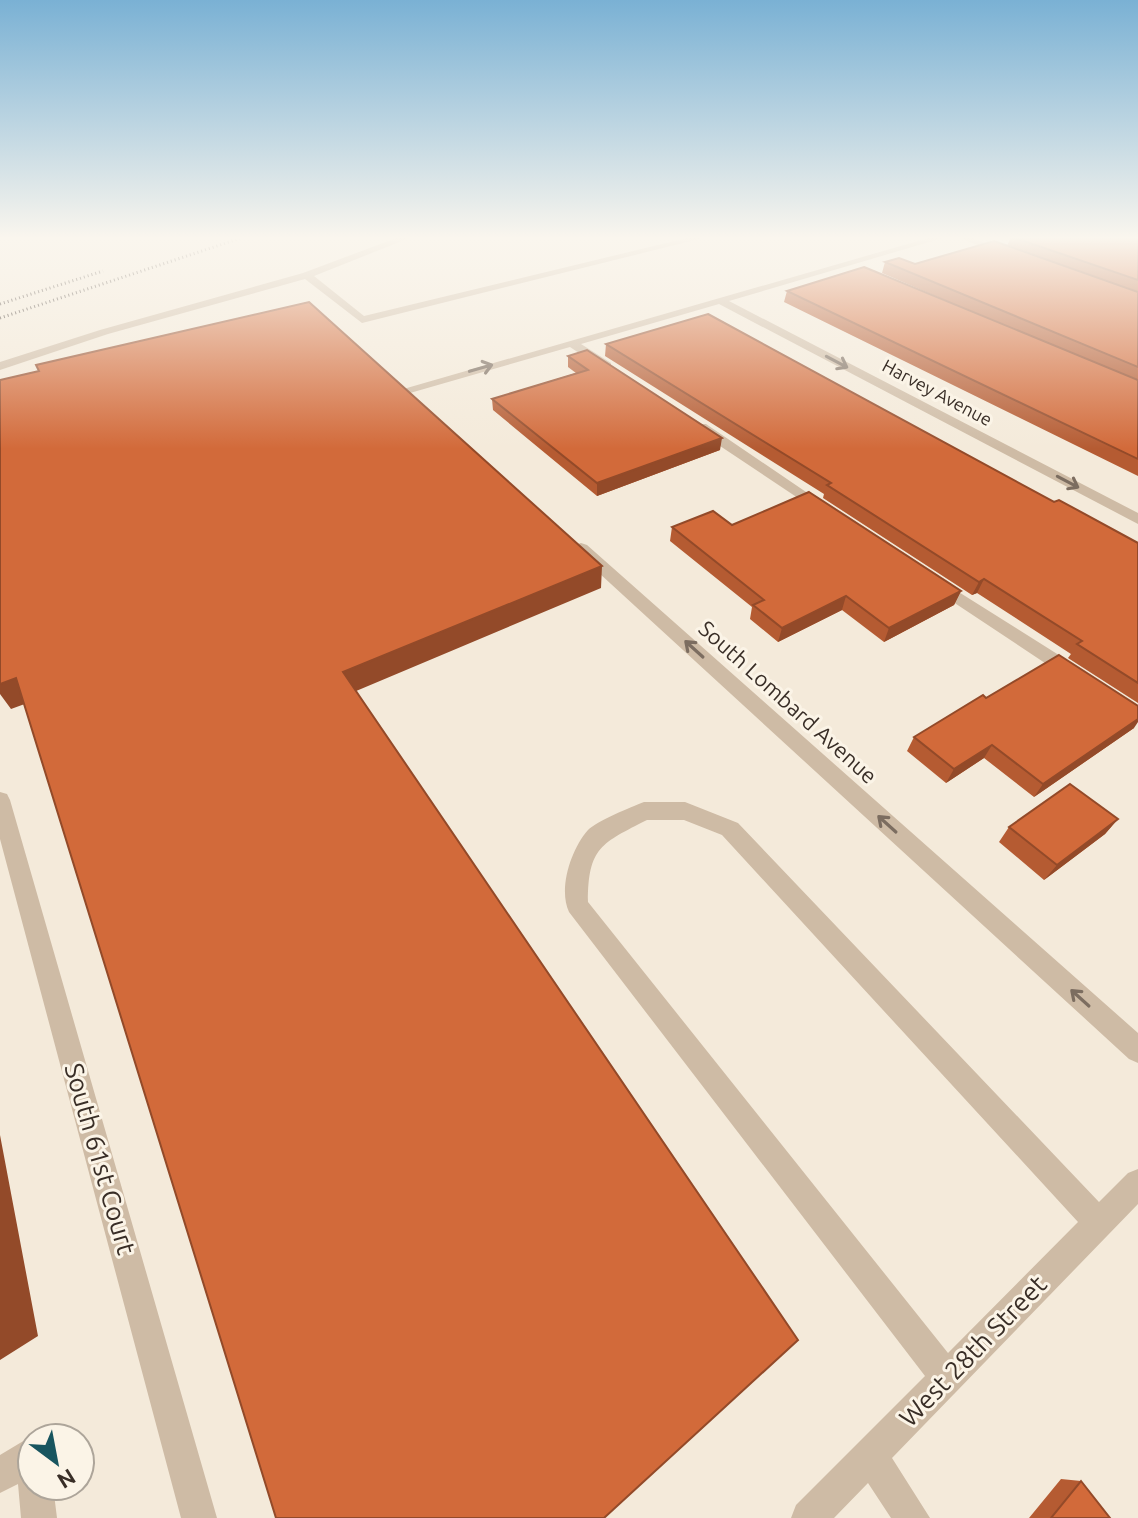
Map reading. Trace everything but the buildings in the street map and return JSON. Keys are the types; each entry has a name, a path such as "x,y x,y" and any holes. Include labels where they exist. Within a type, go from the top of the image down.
{"street":[{"path":"0,366 190,308"},
{"path":"347,308 362,320 412,308"},
{"path":"412,395 571,342 691,308"},
{"name":"Harvey Avenue","path":"734,308 1138,519"},
{"path":"571,342 624,377"},
{"path":"690,420 835,516"},
{"name":"South Lombard Avenue","path":"571,539 1138,1050"},
{"path":"927,577 1085,681"},
{"name":"South 61st Court","path":"0,800 199,1518"},
{"path":"947,1378 577,905 577,871 596,836 644,811 685,811 730,829 1099,1223"},
{"name":"West 28th Street","path":"809,1518 1138,1183"},
{"path":"870,1456 912,1518"}],"railway":[{"path":"0,318 31,308"}]}
